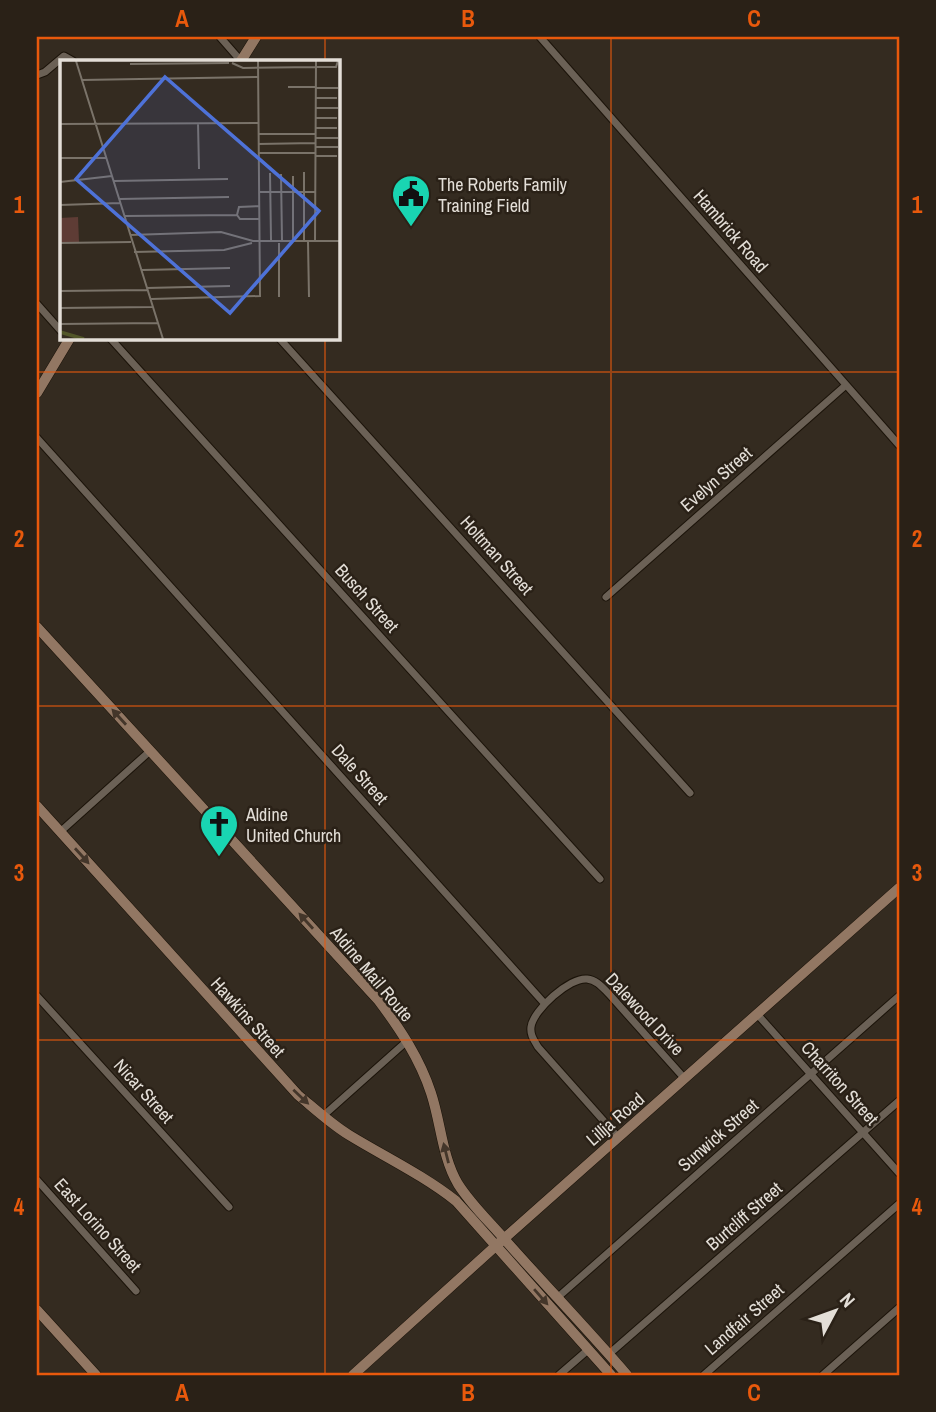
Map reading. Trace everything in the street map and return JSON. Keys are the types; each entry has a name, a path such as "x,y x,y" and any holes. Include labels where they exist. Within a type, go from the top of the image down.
{"main road":[{"path":"242,60 256,37"},
{"path":"37,393 68,340"},
{"name":"Aldine Mail Route","path":"37,627 379,1001 416,1058 431,1093 449,1166 457,1182 479,1212 627,1375"},
{"name":"Hawkins Street","path":"37,806 298,1095 348,1135 438,1187 456,1201 496,1246"},
{"name":"Lillja Road","path":"356,1374 504,1238 899,888"},
{"path":"496,1246 611,1375"},
{"path":"37,1310 96,1375"}],"street":[{"path":"220,37 240,60"},
{"name":"Hambrick Road","path":"540,37 899,445"},
{"path":"37,75 45,72 64,56 71,60"},
{"path":"37,304 60,330"},
{"name":"Busch Street","path":"112,340 600,879"},
{"name":"Holtman Street","path":"281,340 690,793"},
{"name":"Evelyn Street","path":"606,597 846,385"},
{"name":"Dale Street","path":"37,439 545,1004"},
{"path":"60,832 150,751"},
{"name":"Dalewood Drive","path":"545,1004 573,982 586,978 593,980 609,994 685,1079"},
{"name":"Nicar Street","path":"37,996 229,1207"},
{"name":"Sunwick Street","path":"557,1298 899,996"},
{"path":"545,1004 535,1014 531,1036 618,1137"},
{"name":"Charriton Street","path":"757,1014 899,1173"},
{"path":"323,1116 407,1041"},
{"name":"Burtcliff Street","path":"609,1354 899,1101"},
{"name":"East Lorino Street","path":"37,1180 136,1290"},
{"name":"Landfair Street","path":"704,1375 899,1204"},
{"path":"823,1375 899,1308"},
{"path":"559,1375 589,1349"}],"place":[{"name":"The Roberts Family Training Field","path":"411,228"},
{"name":"Aldine United Church","path":"219,858"}]}
